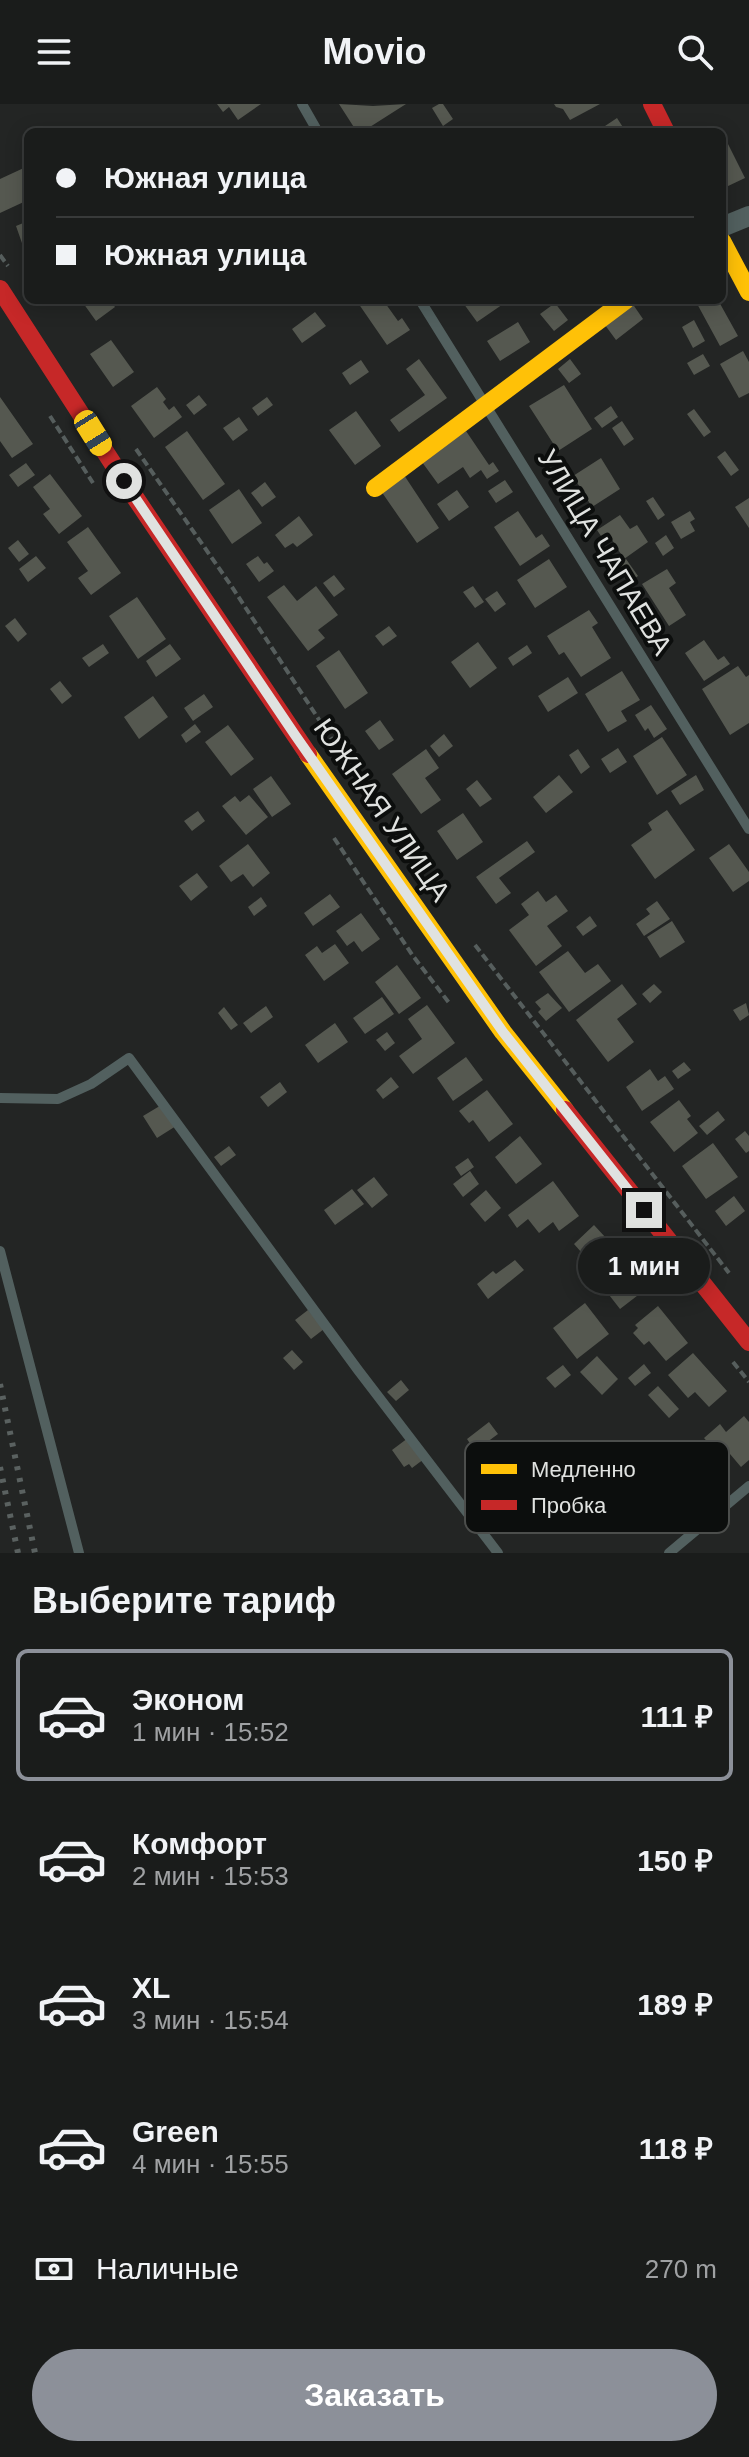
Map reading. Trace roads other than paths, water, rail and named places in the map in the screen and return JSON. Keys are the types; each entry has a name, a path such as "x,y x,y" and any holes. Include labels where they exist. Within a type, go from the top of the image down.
{"street":[{"path":"652,104 664,128"},
{"path":"726,225 749,216"},
{"path":"726,249 749,292"},
{"name":"ЮЖНАЯ УЛИЦА","path":"0,289 286,722 503,1032 749,1342"},
{"path":"375,488 621,304"}],"lane":[{"path":"302,104 316,128"},
{"name":"УЛИЦА ЧАПАЕВА","path":"423,304 749,829"},
{"path":"0,1098 58,1099 91,1084 129,1058 358,1370 465,1510"},
{"path":"0,1251 79,1553"},
{"path":"729,1503 749,1486"},
{"path":"483,1533 498,1553"},
{"path":"669,1553 693,1533"}],"railway":[{"path":"0,1384 35,1553"},
{"path":"0,1467 18,1553"}]}
